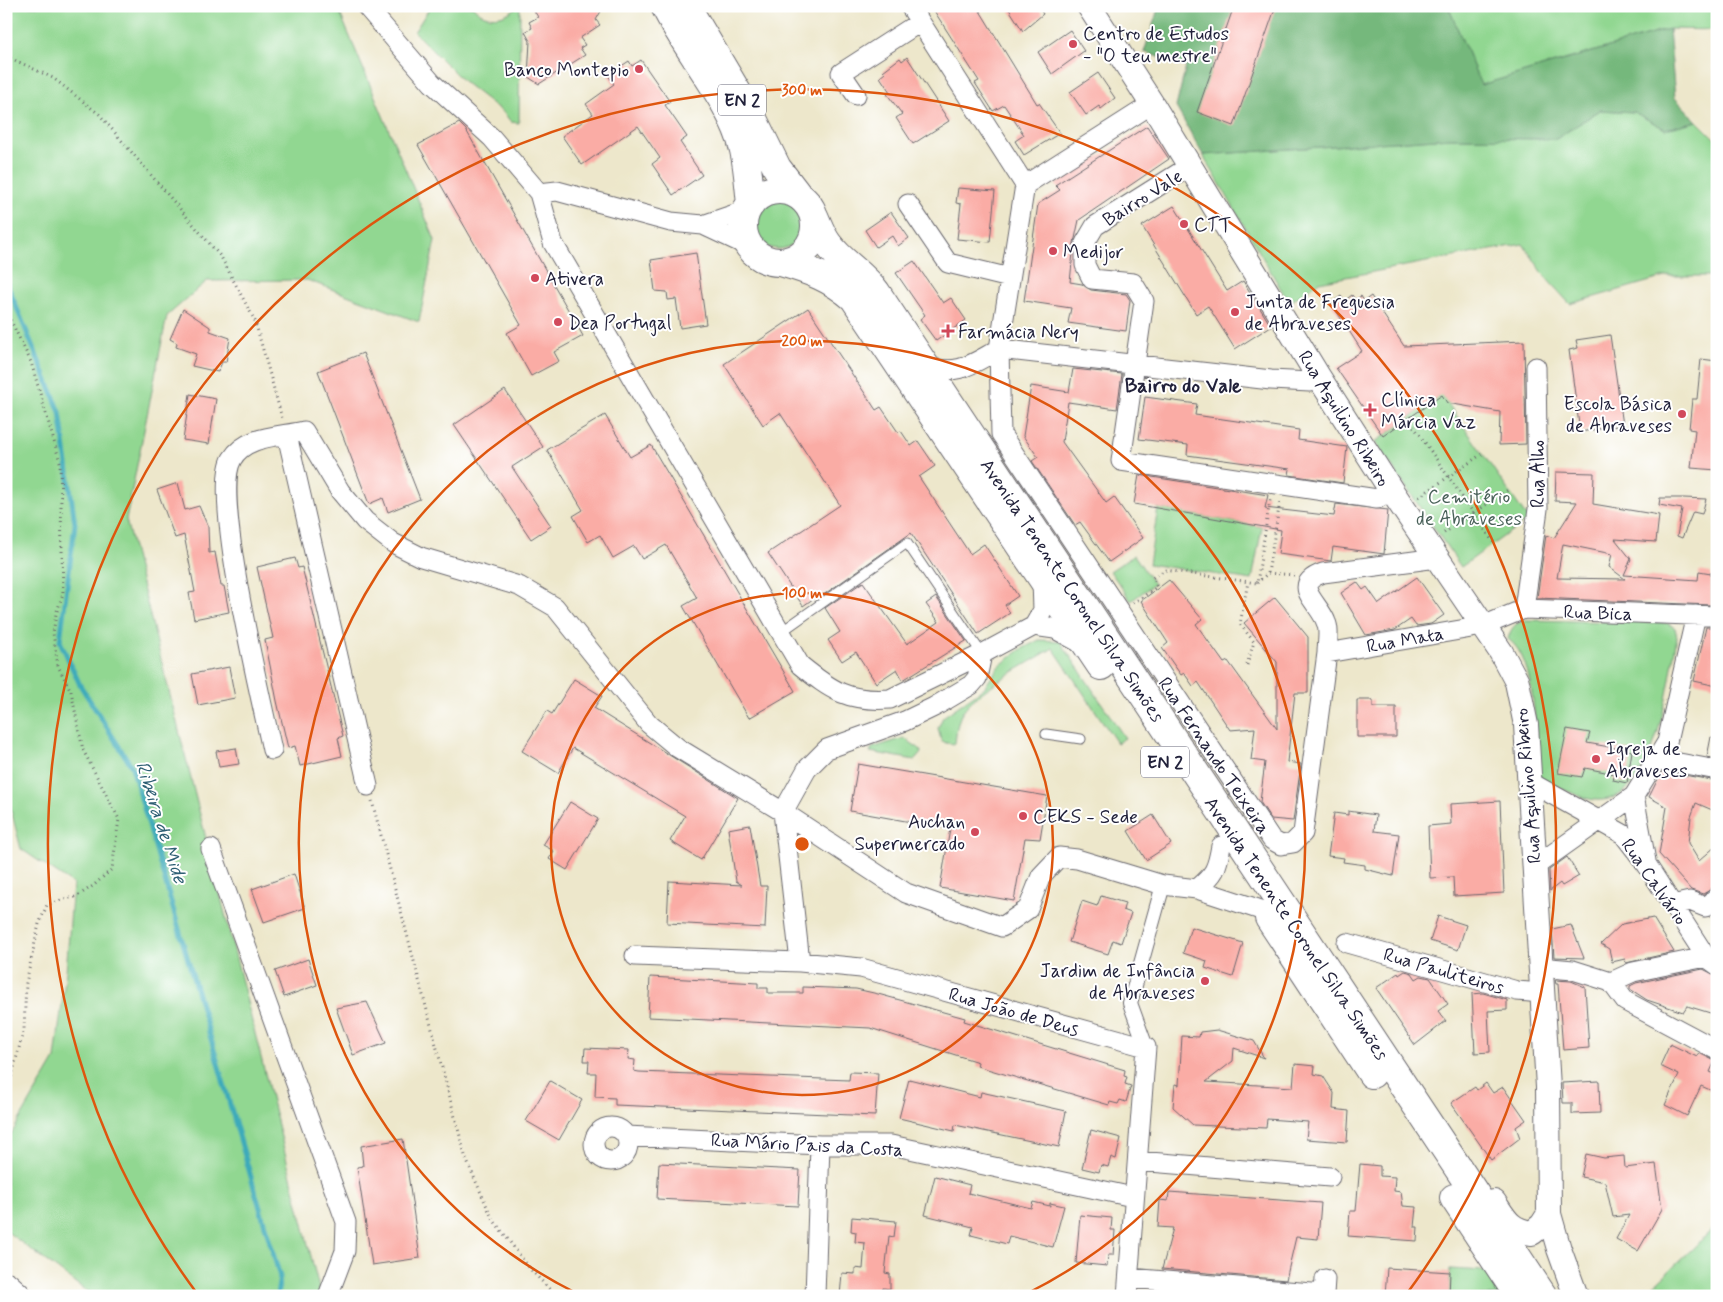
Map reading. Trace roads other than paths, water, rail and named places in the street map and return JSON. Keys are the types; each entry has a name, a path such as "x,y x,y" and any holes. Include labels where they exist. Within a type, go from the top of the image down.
{"main road":[{"name":"EN 2","path":"665,6 733,122 744,149 748,207 743,224 744,236 750,247 758,256 769,261 781,262 824,276 840,285 854,298 1089,647 1519,1296"},
{"name":"EN 2","path":"686,6 753,119 777,168 797,194 805,200 814,216"},
{"path":"748,207 767,191 783,190 797,194"},
{"path":"781,262 802,255 809,247 814,237 814,216"},
{"name":"Avenida Tenente Coronel Silva Simões","path":"814,216 826,243 840,258 866,278 1543,1296"},
{"path":"6,1286 17,1296"}],"street":[{"path":"366,6 432,83 492,138 539,193 553,243 800,666 828,688 858,699 890,699 1034,626 1043,610 1042,578"},
{"path":"910,6 1025,185 1152,104"},
{"name":"Rua Aquilino Ribeiro","path":"1089,6 1152,104 1318,376 1391,490 1438,547 1517,682 1526,726 1539,967 1548,1087 1549,1214 1576,1296"},
{"path":"856,95 840,73 920,22"},
{"name":"Bairro Vale","path":"1136,364 1144,301 1133,284 1092,278 1085,265 1085,243 1095,226 1190,166"},
{"name":"Rua Fernando Teixeira","path":"1025,185 999,349 1001,434 1272,840 1281,845 1293,843 1303,833 1327,653 1327,623 1307,592 1308,583 1312,577 1323,573 1438,547"},
{"path":"539,193 557,191 671,222 703,225 750,247"},
{"path":"908,204 948,263 1010,278"},
{"path":"703,225 748,207"},
{"path":"925,366 939,370 962,370 999,349 1271,380 1310,382 1318,376"},
{"path":"1136,364 1121,461 1377,499 1391,490"},
{"name":"Rua Alho","path":"1524,609 1538,509 1536,367"},
{"path":"948,402 962,370"},
{"path":"272,750 235,574 228,518 228,474 231,459 246,444 304,431 340,491 365,520 393,543 421,556 519,586 555,607 649,724 678,748 782,812 906,893 1002,927 1028,908 1041,876 1058,857 1077,859 1163,885 1197,889 1264,911"},
{"path":"287,435 368,786"},
{"name":"Rua Bica","path":"1483,626 1524,609 1717,616"},
{"path":"1534,867 1634,796 1658,760 1667,742 1696,615"},
{"path":"1034,626 1055,629 1089,647"},
{"name":"Rua Mata","path":"1327,653 1483,626"},
{"path":"800,962 782,812 806,769 827,749 905,721 966,688 977,678 982,654"},
{"path":"1658,760 1717,770"},
{"name":"Rua Calvário","path":"1528,781 1601,820 1623,834 1647,865 1711,961"},
{"path":"1634,796 1647,865"},
{"path":"1197,889 1213,875 1218,865 1220,846"},
{"path":"211,849 346,1222 345,1251 328,1296"},
{"path":"1163,885 1130,1003 1146,1047 1138,1161 1133,1197 1128,1287 1324,1294 1325,1279"},
{"path":"1672,904 1690,900 1705,907 1717,897"},
{"name":"Rua Pauliteiros","path":"1348,944 1517,991 1541,993"},
{"name":"Rua João de Deus","path":"635,956 800,962 861,968 1146,1047"},
{"path":"1611,982 1633,972 1711,961"},
{"path":"1539,967 1573,970 1611,982 1625,1001 1717,1050"},
{"name":"Rua Mário Pais da Costa","path":"626,1136 820,1145 891,1145 1133,1197"},
{"path":"815,1296 820,1145"},
{"path":"1138,1161 1330,1177"},
{"path":"1461,1174 1485,1189 1509,1223 1518,1231 1532,1233 1542,1225 1549,1214"}],"lane":[{"path":"781,632 908,543 982,654"},
{"path":"1046,734 1081,739"}],"waterway":[{"name":"Ribeira de Mide","path":"6,282 60,412 75,524 60,641 80,685 132,767 280,1277 277,1296"}],"place":[{"name":"Centro de Estudos - \"O teu mestre\"","path":"1073,44"},
{"name":"Banco Montepio","path":"639,69"},
{"name":"CTT","path":"1184,224"},
{"name":"Medijor","path":"1053,251"},
{"name":"Ativera","path":"535,278"},
{"name":"Junta de Freguesia de Abraveses","path":"1235,312"},
{"name":"Dea Portugal","path":"558,322"},
{"name":"Farmácia Nery","path":"948,331"},
{"name":"Clínica Márcia Vaz","path":"1370,410"},
{"name":"Escola Básica de Abraveses","path":"1682,414"},
{"name":"Igreja de Abraveses","path":"1596,759"},
{"name":"CEKS - Sede","path":"1023,816"},
{"name":"Auchan Supermercado","path":"975,832"},
{"name":"Jardim de Infância de Abraveses","path":"1205,981"}],"district":[{"name":"Bairro do Vale","path":"1183,385"}],"park label":[{"name":"Cemitério de Abraveses","path":"1469,507"}]}
